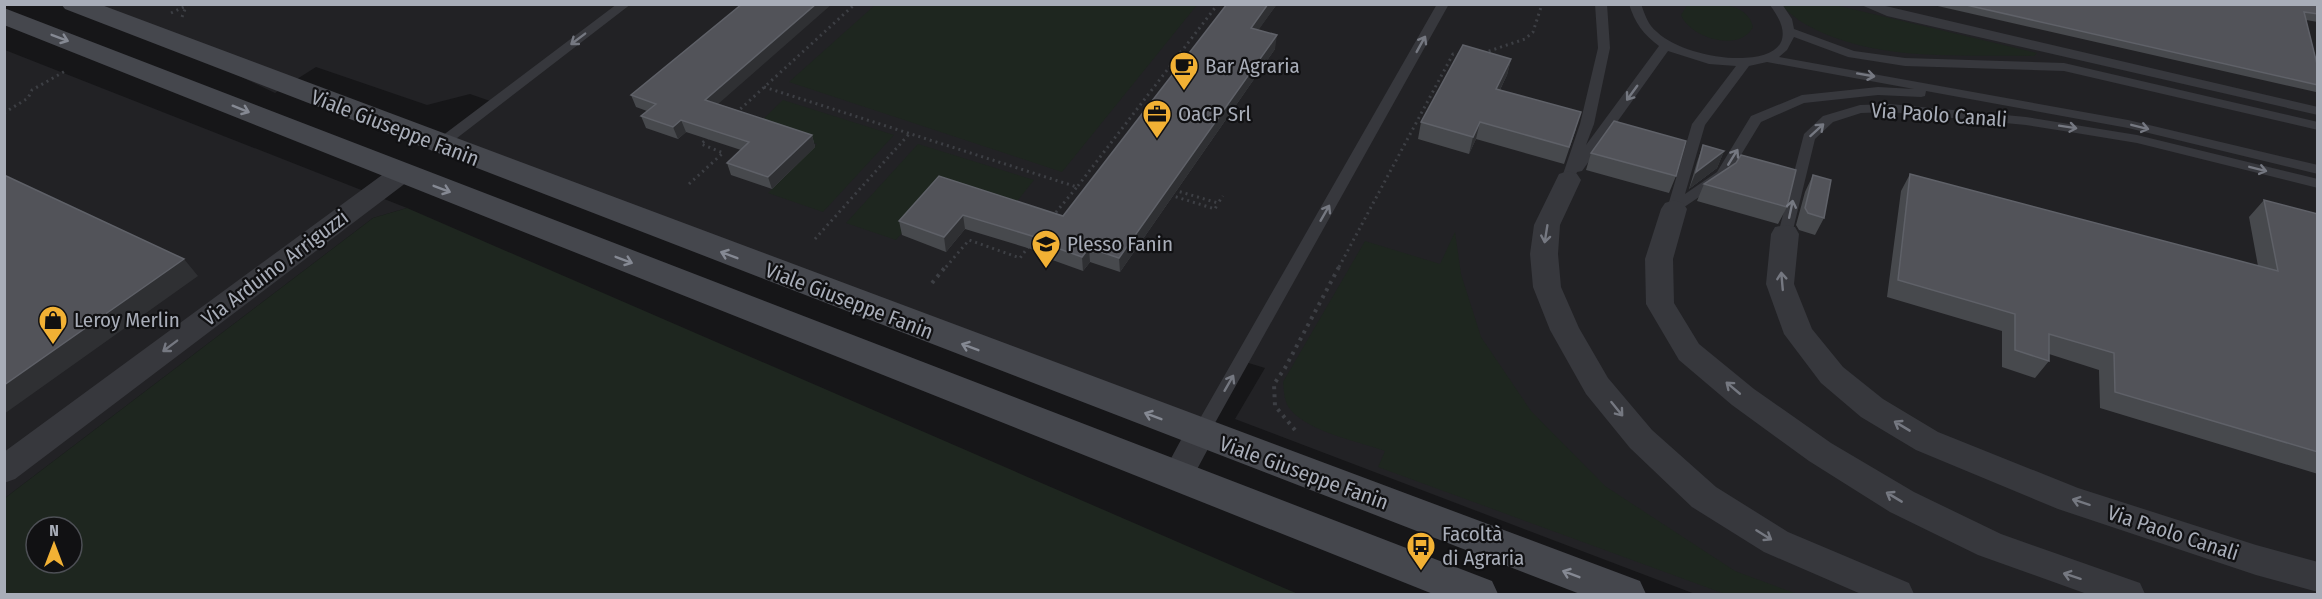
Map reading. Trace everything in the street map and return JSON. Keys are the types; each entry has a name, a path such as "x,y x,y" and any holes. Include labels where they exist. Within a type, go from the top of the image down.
{"main road":[{"name":"Viale Giuseppe Fanin","path":"74,4 439,145 1626,594"},
{"name":"Viale Giuseppe Fanin","path":"5,16 1479,594"}],"street":[{"name":"Via Arduino Arriguzzi","path":"4,470 402,173"},
{"path":"1568,180 1547,225 1544,254 1547,287 1565,330 1597,386 1641,439 1704,497 1776,542 1897,594"},
{"path":"1674,209 1659,259 1660,304 1689,352 1743,397 1820,452 1902,502 1990,545 2128,594"},
{"name":"Via Paolo Canali","path":"1785,234 1780,284 1799,334 1832,375 1872,408 1927,441 2070,499 2318,578"},
{"path":"1177,477 1200,434"}],"lane":[{"path":"439,145 625,4"},
{"path":"1200,434 1443,4"},
{"path":"1568,180 1587,124 1604,48 1601,4"},
{"path":"1635,4 1636,17 1647,32 1666,45 1691,56 1719,62 1746,62 1767,58 1782,49 1790,38 1790,24 1775,4"},
{"path":"1865,4 1887,12 2318,111"},
{"path":"1790,31 1852,54 1905,62 2064,66 2318,126"},
{"path":"1568,180 1666,45"},
{"path":"1767,58 2128,124 2318,170"},
{"path":"1674,209 1699,124 1712,109 1724,88 1746,62"},
{"path":"1674,209 1722,175 1756,119 1802,99 1878,91 1946,94 2026,121"},
{"name":"Via Paolo Canali","path":"1785,234 1809,137 1828,119 1860,109 1890,108 2026,121 2137,139 2318,184"}],"path":[{"path":"169,18 191,4"},
{"path":"732,117 855,4"},
{"path":"1049,221 1218,4"},
{"path":"1476,56 1526,39 1533,32 1542,4"},
{"path":"1302,433 1293,429 1275,406 1274,384 1285,368 1453,54 1465,55"},
{"path":"764,87 1077,187"},
{"path":"689,184 723,153 701,144 716,132"},
{"path":"815,239 910,133"},
{"path":"1090,170 1098,172"},
{"path":"1168,188 1218,203"},
{"path":"1166,194 1215,209 1223,196"},
{"path":"933,283 969,240 1020,258 1035,238"}],"shaded area":[{"path":"1688,4 1716,4 1735,8 1749,18 1753,27 1747,35 1738,39 1727,41 1704,36 1686,23 1681,15"},
{"path":"75,5 2317,5 2317,594 1695,594 1235,419 1265,368 1242,361 1200,434 439,145 493,102 470,94 427,105 316,67 275,93 145,31"},
{"path":"875,5 1197,5 1062,172 789,82"},
{"path":"1780,5 1835,5 2037,53 2034,56 1946,55 1888,51 1832,36 1802,22"},
{"path":"5,50 407,208 373,218 5,498"},
{"path":"783,100 894,135 823,212 768,193 817,144 757,125"},
{"path":"918,144 1034,180 1010,210 940,188 896,240 846,223"},
{"path":"407,208 1298,594 5,594 5,498 373,218"},
{"path":"1455,232 1461,274 1481,337 1531,411 1605,486 1735,571 1797,594 1725,594 1378,467 1385,451 1321,430 1298,417 1290,409 1285,400 1283,382 1365,241 1440,264"}],"building":[{"path":"742,4 816,4 705,100 812,135 768,177 727,163 749,142 681,120 673,127 641,116 656,104 631,95"},
{"path":"1227,4 1268,4 1251,28 1277,35 1119,258 1089,248 1082,257 1043,243 1045,240 963,215 944,237 899,221 939,176 1063,216"},
{"path":"1962,4 2318,4 2318,14 2304,12 2318,68 2318,85"},
{"path":"1463,45 1511,59 1496,89 1581,112 1569,147 1480,122 1473,137 1421,122"},
{"path":"1614,121 1686,141 1676,176 1591,153"},
{"path":"1703,145 1724,151 1696,172"},
{"path":"1741,155 1796,170 1787,207 1704,184 1736,163"},
{"path":"1910,174 2278,271 2264,200 2318,214 2318,452 2115,392 2114,353 2049,334 2049,361 2015,350 2015,314 1898,280"},
{"name":"Leroy Merlin","path":"4,175 184,259 4,385"},
{"path":"1813,175 1831,180 1824,218 1808,213 1805,208"}],"place":[{"name":"Bar Agraria","path":"1184,92"},
{"name":"OaCP Srl","path":"1157,140"},
{"name":"Plesso Fanin","path":"1046,270"},
{"name":"Leroy Merlin","path":"53,346"},
{"name":"Facoltà di Agraria","path":"1421,572"}]}
